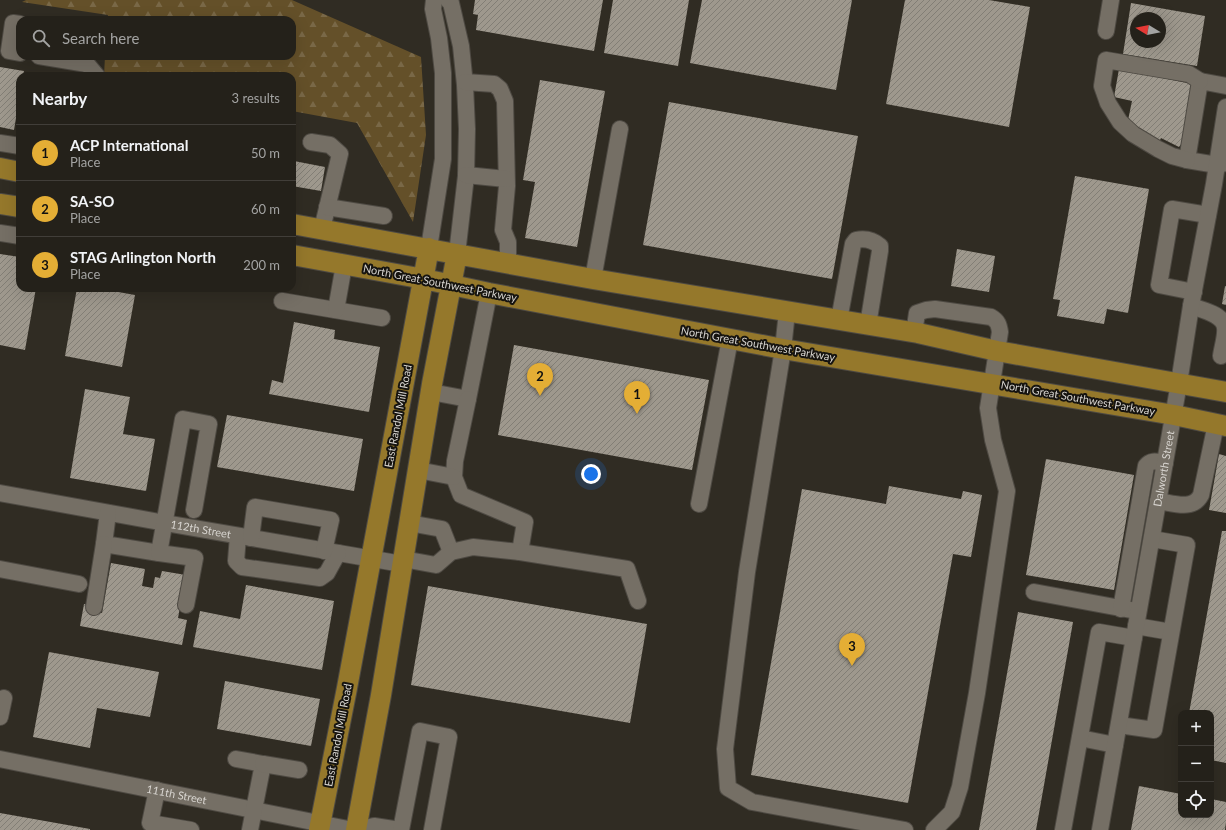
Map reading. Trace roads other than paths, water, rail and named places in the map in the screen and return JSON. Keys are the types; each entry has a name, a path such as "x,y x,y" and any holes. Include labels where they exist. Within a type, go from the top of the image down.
{"main road":[{"path":"0,168 16,171"},
{"path":"0,204 16,206"},
{"path":"296,225 593,279 914,333 997,351 1226,392"},
{"name":"East Randol Mill Road","path":"320,827 372,559 429,248"},
{"path":"356,830 381,694 431,392 457,254"},
{"name":"North Great Southwest Parkway","path":"296,256 424,279 489,293 783,349 1174,415 1221,425"}],"street":[{"name":"East Randol Mill Road","path":"429,248 443,159 443,80 439,38 433,8 434,0"},
{"path":"448,0 451,3 461,46 465,82 467,129 466,175 457,254"},
{"path":"1106,31 1111,0"},
{"path":"16,23 13,23 9,51 16,52"},
{"path":"62,60 91,65"},
{"path":"1222,164 1187,160 1172,156 1133,134 1120,122 1108,103 1102,86 1106,60 1189,74 1200,81 1226,86"},
{"path":"1187,160 1200,81"},
{"path":"465,82 494,84 500,89 504,101 506,179 503,230 508,242 508,263"},
{"name":"Dalworth Street","path":"1100,830 1208,215 1222,164 1225,116"},
{"path":"593,279 620,129"},
{"path":"311,142 330,144 340,154 322,229"},
{"path":"0,143 16,145"},
{"path":"466,175 506,179"},
{"path":"327,207 384,216"},
{"path":"1208,215 1172,209 1159,285 1193,299 1220,318 1224,324 1225,332 1221,356"},
{"path":"0,232 16,235"},
{"path":"840,320 853,244 856,240 860,239 874,241 880,246 880,251 868,325"},
{"path":"336,310 344,265"},
{"path":"489,293 454,477 461,495 525,522 520,552"},
{"path":"282,301 382,318"},
{"path":"914,333 917,313 935,309 990,317 999,324 1000,332 988,408 993,440 1007,491 977,693 960,786 952,812 934,830"},
{"path":"787,312 783,349 746,580 725,749 728,788 752,802 905,830"},
{"path":"699,504 730,339"},
{"path":"431,392 468,399"},
{"path":"160,553 183,419 209,424 194,510"},
{"path":"1158,501 1185,505 1192,504 1199,500 1221,425"},
{"path":"1121,608 1146,466 1148,462 1152,461 1165,463"},
{"path":"418,470 454,477"},
{"name":"112th Street","path":"0,494 372,559 436,565 451,552"},
{"path":"255,507 331,520 331,552 327,573 320,578 242,567 236,561 255,507"},
{"path":"94,607 108,513"},
{"path":"409,523 442,529 451,552 473,547 520,552 627,569 638,601"},
{"path":"1119,725 1154,730 1172,632 1187,545 1152,539"},
{"path":"104,544 195,558 186,605"},
{"path":"0,569 79,584"},
{"path":"1127,572 1145,576"},
{"path":"1034,592 1121,608 1136,625"},
{"path":"1063,830 1099,632 1136,625 1172,632"},
{"path":"0,717 4,698"},
{"path":"356,830 374,826 400,830 420,731 449,736 432,830"},
{"path":"1080,738 1115,745"},
{"name":"111th Street","path":"0,759 253,810 320,827 356,830"},
{"path":"236,759 299,770"},
{"path":"250,830 263,764"},
{"path":"157,790 150,823 190,830"}],"place":[{"name":"SA-SO","path":"540,396"},
{"name":"ACP International","path":"637,414"},
{"name":"STAG Arlington North","path":"852,666"}]}
